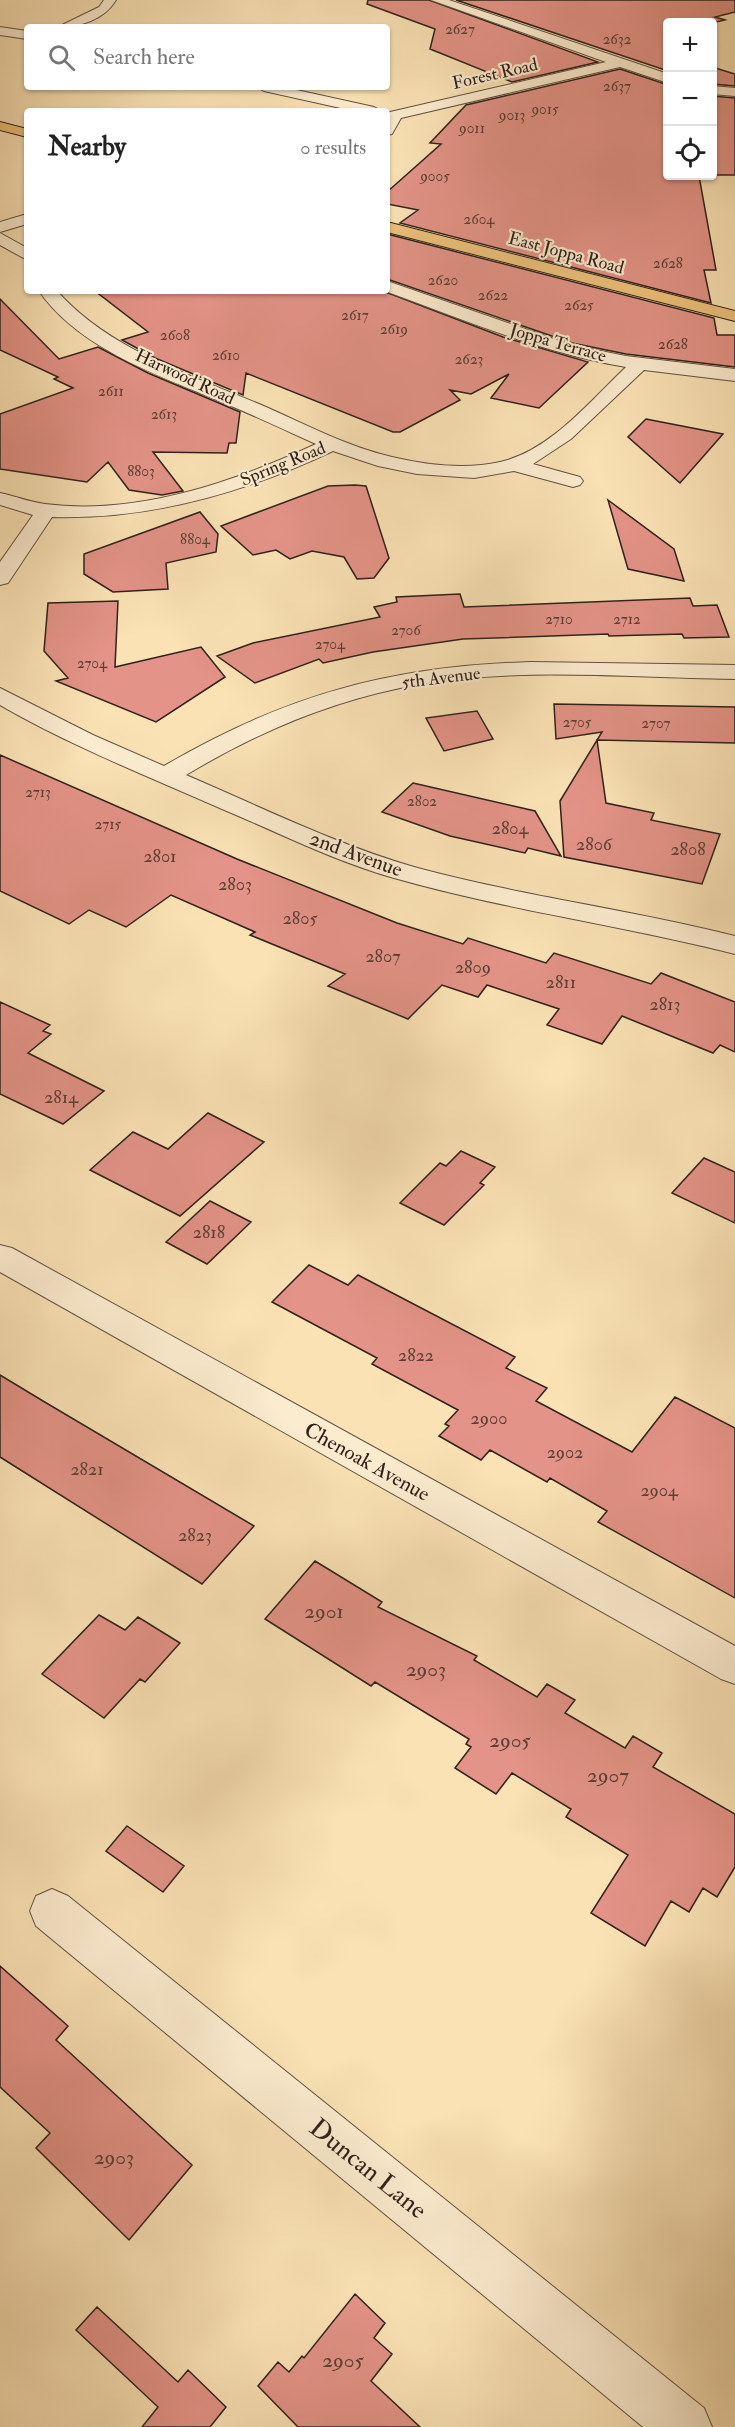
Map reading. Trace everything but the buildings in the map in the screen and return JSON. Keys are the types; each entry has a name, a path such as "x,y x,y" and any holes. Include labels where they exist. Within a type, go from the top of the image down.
{"main road":[{"path":"0,126 24,133"},
{"name":"East Joppa Road","path":"390,228 735,316"}],"street":[{"path":"71,24 104,10 110,0"},
{"path":"437,0 663,77"},
{"path":"0,31 24,35"},
{"name":"Forest Road","path":"391,115 620,63"},
{"path":"278,90 360,108"},
{"path":"717,90 735,92"},
{"path":"0,227 24,220"},
{"path":"0,238 24,253"},
{"name":"Joppa Terrace","path":"390,286 555,346 639,365 735,375"},
{"name":"Harwood Road","path":"51,294 66,312 123,349 334,444"},
{"name":"Spring Road","path":"0,499 46,511 120,510 212,492 334,444 376,459 428,469 476,471 515,465 532,458 550,446 639,365"},
{"path":"515,465 573,481"},
{"path":"0,578 46,511"},
{"name":"5th Avenue","path":"166,776 256,726 343,694 380,686 461,672 735,672"},
{"name":"2nd Avenue","path":"0,695 39,719 166,776 333,847 401,872 468,889 639,922 735,945"},
{"name":"Chenoak Avenue","path":"0,1257 735,1666"},
{"name":"Duncan Lane","path":"52,1911 685,2427"}]}
